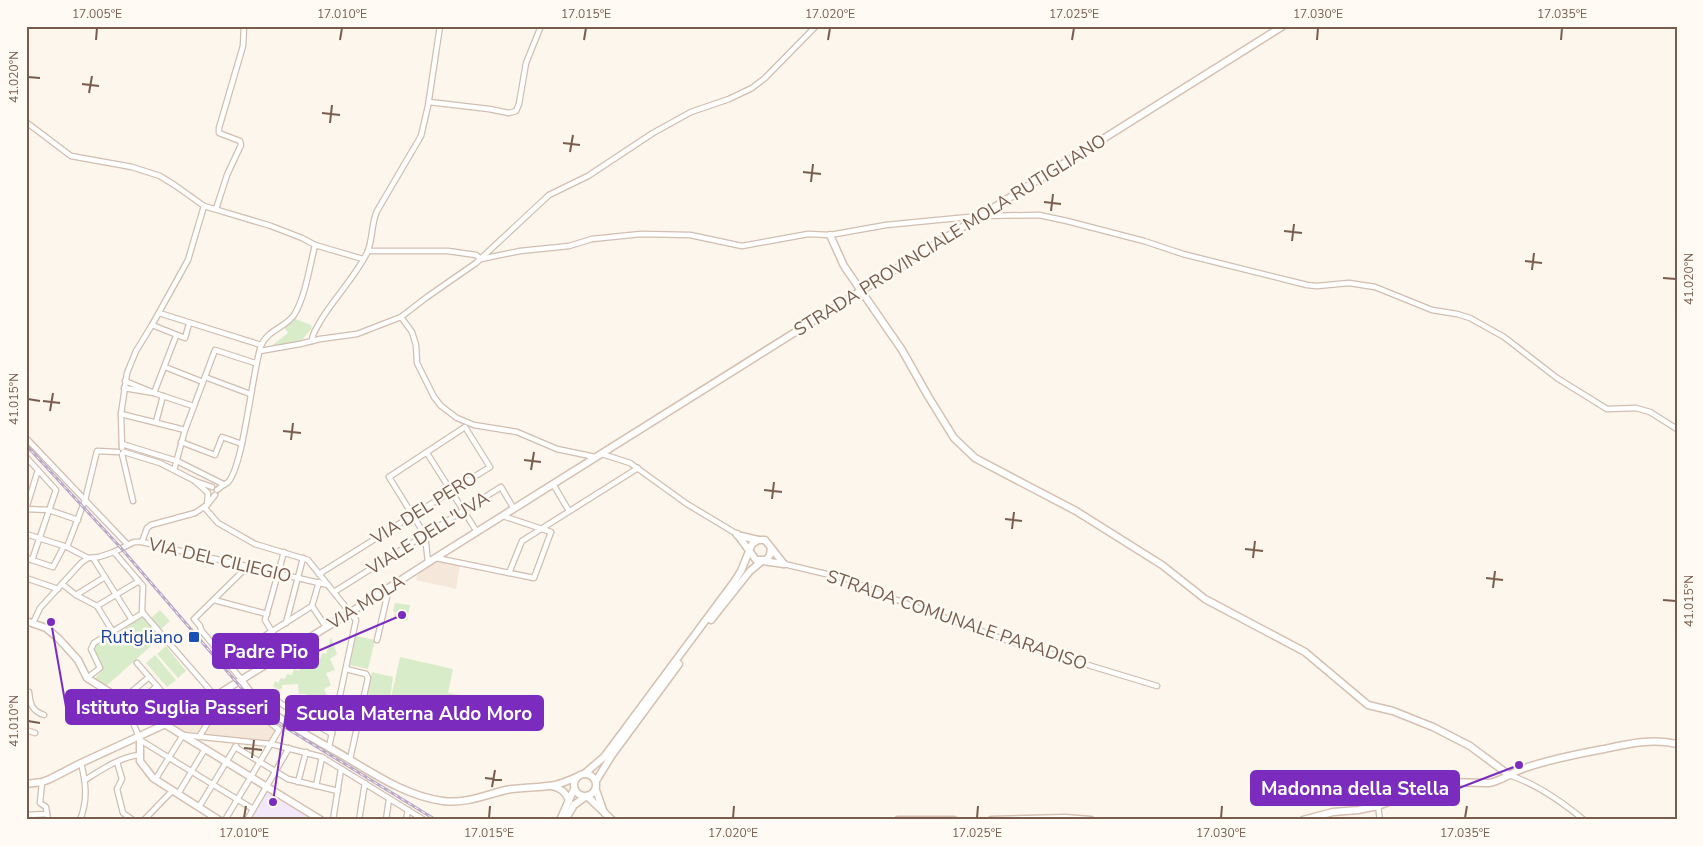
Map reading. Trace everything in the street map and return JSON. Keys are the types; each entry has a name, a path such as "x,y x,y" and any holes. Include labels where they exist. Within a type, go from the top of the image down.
{"street":[{"path":"216,209 227,175 241,145 240,140 220,133 219,128 242,46 244,26"},
{"path":"312,342 312,335 331,304 351,278 368,251 375,216 419,139 429,102 440,26"},
{"path":"429,102 509,113 516,111 520,104 526,63 541,26"},
{"path":"159,313 260,348 312,342 363,333 401,317 481,259 549,196 588,176 653,133 691,112 729,99 752,88 816,26"},
{"name":"STRADA PROVINCIALE MOLA RUTIGLIANO","path":"617,444 1283,26"},
{"path":"26,122 71,156 132,167 160,176 204,206 271,226 315,245 363,259"},
{"path":"133,501 122,450 121,414 128,368 190,255 204,206"},
{"path":"368,251 448,251 476,256 481,259 520,251 569,246 592,239 640,234 690,235 742,246 808,234 830,235 886,225 979,216 1047,216 1144,241 1183,254 1307,285 1350,283 1375,287 1432,310 1457,314 1478,321 1529,355 1557,378 1606,409 1636,408 1650,412 1677,429"},
{"path":"830,235 840,260 902,350 954,438 975,458 1076,511 1162,566 1205,599 1305,652 1368,705 1393,711 1433,727 1470,746 1509,775 1524,780 1553,796 1584,820"},
{"path":"205,506 209,490 227,483 233,473 242,444 260,348 266,336 287,322 295,314 315,245"},
{"path":"401,317 412,332 418,363 434,397 457,418 474,425 517,432 557,449 630,462 693,508 737,534 765,540 784,564"},
{"path":"152,326 185,338 189,324"},
{"path":"154,393 176,336"},
{"path":"174,470 185,430 215,350 256,363"},
{"path":"165,367 250,394"},
{"path":"125,381 154,393"},
{"path":"124,388 154,393 194,406"},
{"path":"156,422 163,396"},
{"path":"121,414 185,430"},
{"name":"VIA DEL PERO","path":"320,575 490,467 465,427 427,452"},
{"path":"181,442 215,455 222,437 242,444"},
{"path":"26,438 127,544"},
{"name":"VIA MOLA","path":"26,784 42,782 183,716 617,444"},
{"path":"122,450 154,461 195,481 215,488 218,493 195,513 147,528 142,542"},
{"path":"26,558 53,567 66,547 78,520 97,451 122,450 177,461 223,484"},
{"path":"477,532 427,452 389,477 425,535 431,560 534,578 551,532 503,516"},
{"path":"26,457 56,490 32,560"},
{"path":"509,573 522,541 638,468"},
{"path":"38,470 26,509 50,510 78,520"},
{"path":"195,481 211,496 215,496"},
{"path":"553,484 569,510"},
{"name":"VIALE DELL'UVA","path":"334,592 501,487 514,508"},
{"path":"205,506 218,523 255,544 308,560 356,620 328,747"},
{"path":"26,534 66,547 90,558 105,577 132,620"},
{"path":"737,534 750,551 752,558 762,561"},
{"path":"560,820 574,789 574,783 604,757 645,703 738,577 752,544 758,540"},
{"name":"VIA DEL CILIEGIO","path":"90,558 114,552 127,544 142,542 328,585"},
{"path":"604,813 596,790 596,781 612,755 713,617 750,571 768,558 771,548"},
{"path":"114,552 143,588 143,613 212,697 215,711 200,737"},
{"path":"284,552 265,620 285,653"},
{"path":"90,558 81,562 29,622 46,628 58,638 78,660 87,678 166,724 321,820"},
{"path":"286,623 303,558"},
{"name":"STRADA COMUNALE PARADISO","path":"762,561 784,564 847,579 878,593 998,637 1157,686"},
{"path":"248,566 194,619 253,695 283,720 392,784 443,801 470,800 506,791 552,785 580,776 591,775 596,781"},
{"path":"226,659 233,652 252,644 312,606 320,575"},
{"path":"76,595 105,577"},
{"path":"26,578 60,586 97,606 113,632"},
{"path":"97,606 139,581"},
{"path":"377,640 389,588"},
{"path":"214,600 267,614"},
{"path":"312,606 326,628"},
{"path":"87,678 100,668 91,649 92,646 143,613"},
{"path":"137,663 183,716"},
{"path":"346,669 366,674 368,678 350,759"},
{"path":"253,695 250,686 254,672"},
{"path":"124,701 149,678"},
{"path":"142,699 157,686"},
{"path":"29,692 31,706 38,713 44,715"},
{"path":"150,715 163,693"},
{"path":"268,694 332,734"},
{"path":"124,701 139,738 142,764 155,780 219,820"},
{"path":"225,820 279,730 247,703"},
{"path":"26,730 36,733"},
{"path":"183,735 271,744 322,757 424,820"},
{"path":"155,780 183,735"},
{"path":"139,738 253,809"},
{"path":"199,807 239,741"},
{"path":"1303,820 1332,812 1378,806 1442,782 1489,784 1522,768 1556,757 1632,744 1665,741 1677,744"},
{"path":"236,747 288,779 338,791"},
{"path":"246,820 289,748"},
{"path":"144,820 175,793 192,772 205,749"},
{"path":"298,782 306,752"},
{"path":"85,780 117,762 131,756 140,755"},
{"path":"316,786 322,757"},
{"path":"117,762 122,779 117,789 123,813 133,820"},
{"path":"80,820 86,794 81,763"},
{"path":"333,820 341,769"},
{"path":"42,782 40,803 46,807 48,820"},
{"path":"359,820 365,783"},
{"path":"552,785 574,789 586,796 612,820"},
{"path":"552,785 565,792 569,801"},
{"path":"565,820 574,805 596,790"},
{"path":"386,820 389,799"},
{"path":"1378,806 1380,820"},
{"path":"406,820 408,810"},
{"path":"26,815 47,814"},
{"path":"991,820 1066,818 1091,820"},
{"path":"898,820 954,820"}],"shaded area":[{"path":"432,560 460,566 456,589 416,580 419,568"},
{"path":"232,687 248,706 277,727 269,742 181,731 173,726 175,720"},
{"path":"266,789 308,815 305,820 249,820"}],"green space":[{"path":"293,318 311,325 312,328 301,341 270,347 288,333 283,326"},
{"path":"395,603 410,605 407,621 394,618"},
{"path":"160,610 170,621 160,630 150,619"},
{"path":"143,615 162,636 104,688 93,680 103,670 94,647"},
{"path":"356,636 375,640 368,669 350,665"},
{"path":"331,637 337,654 330,659 335,670 326,673 331,685 324,689 330,703 335,702 333,709 320,709 319,702 310,704 307,701 307,694 299,694 298,684 282,685 282,688 278,690 273,686 275,681 278,683 281,678 285,679 287,674 292,675 294,669 299,671 301,666 305,666 306,661 312,662 314,657 320,659 322,653 326,654"},
{"path":"166,646 186,671 178,678 157,654"},
{"path":"155,655 176,680 167,687 146,663"},
{"path":"400,657 453,669 448,693 459,695 455,716 431,710 426,729 386,720"},
{"path":"372,672 393,677 390,698 367,694"}],"railway":[{"path":"26,445 121,548 257,706 283,726 436,820"}],"place":[{"name":"Padre Pio","path":"402,615"},
{"name":"Istituto Suglia Passeri","path":"51,622"},
{"name":"Rutigliano","path":"194,637"},
{"name":"Madonna della Stella","path":"1519,765"},
{"name":"Scuola Materna Aldo Moro","path":"273,802"}]}
